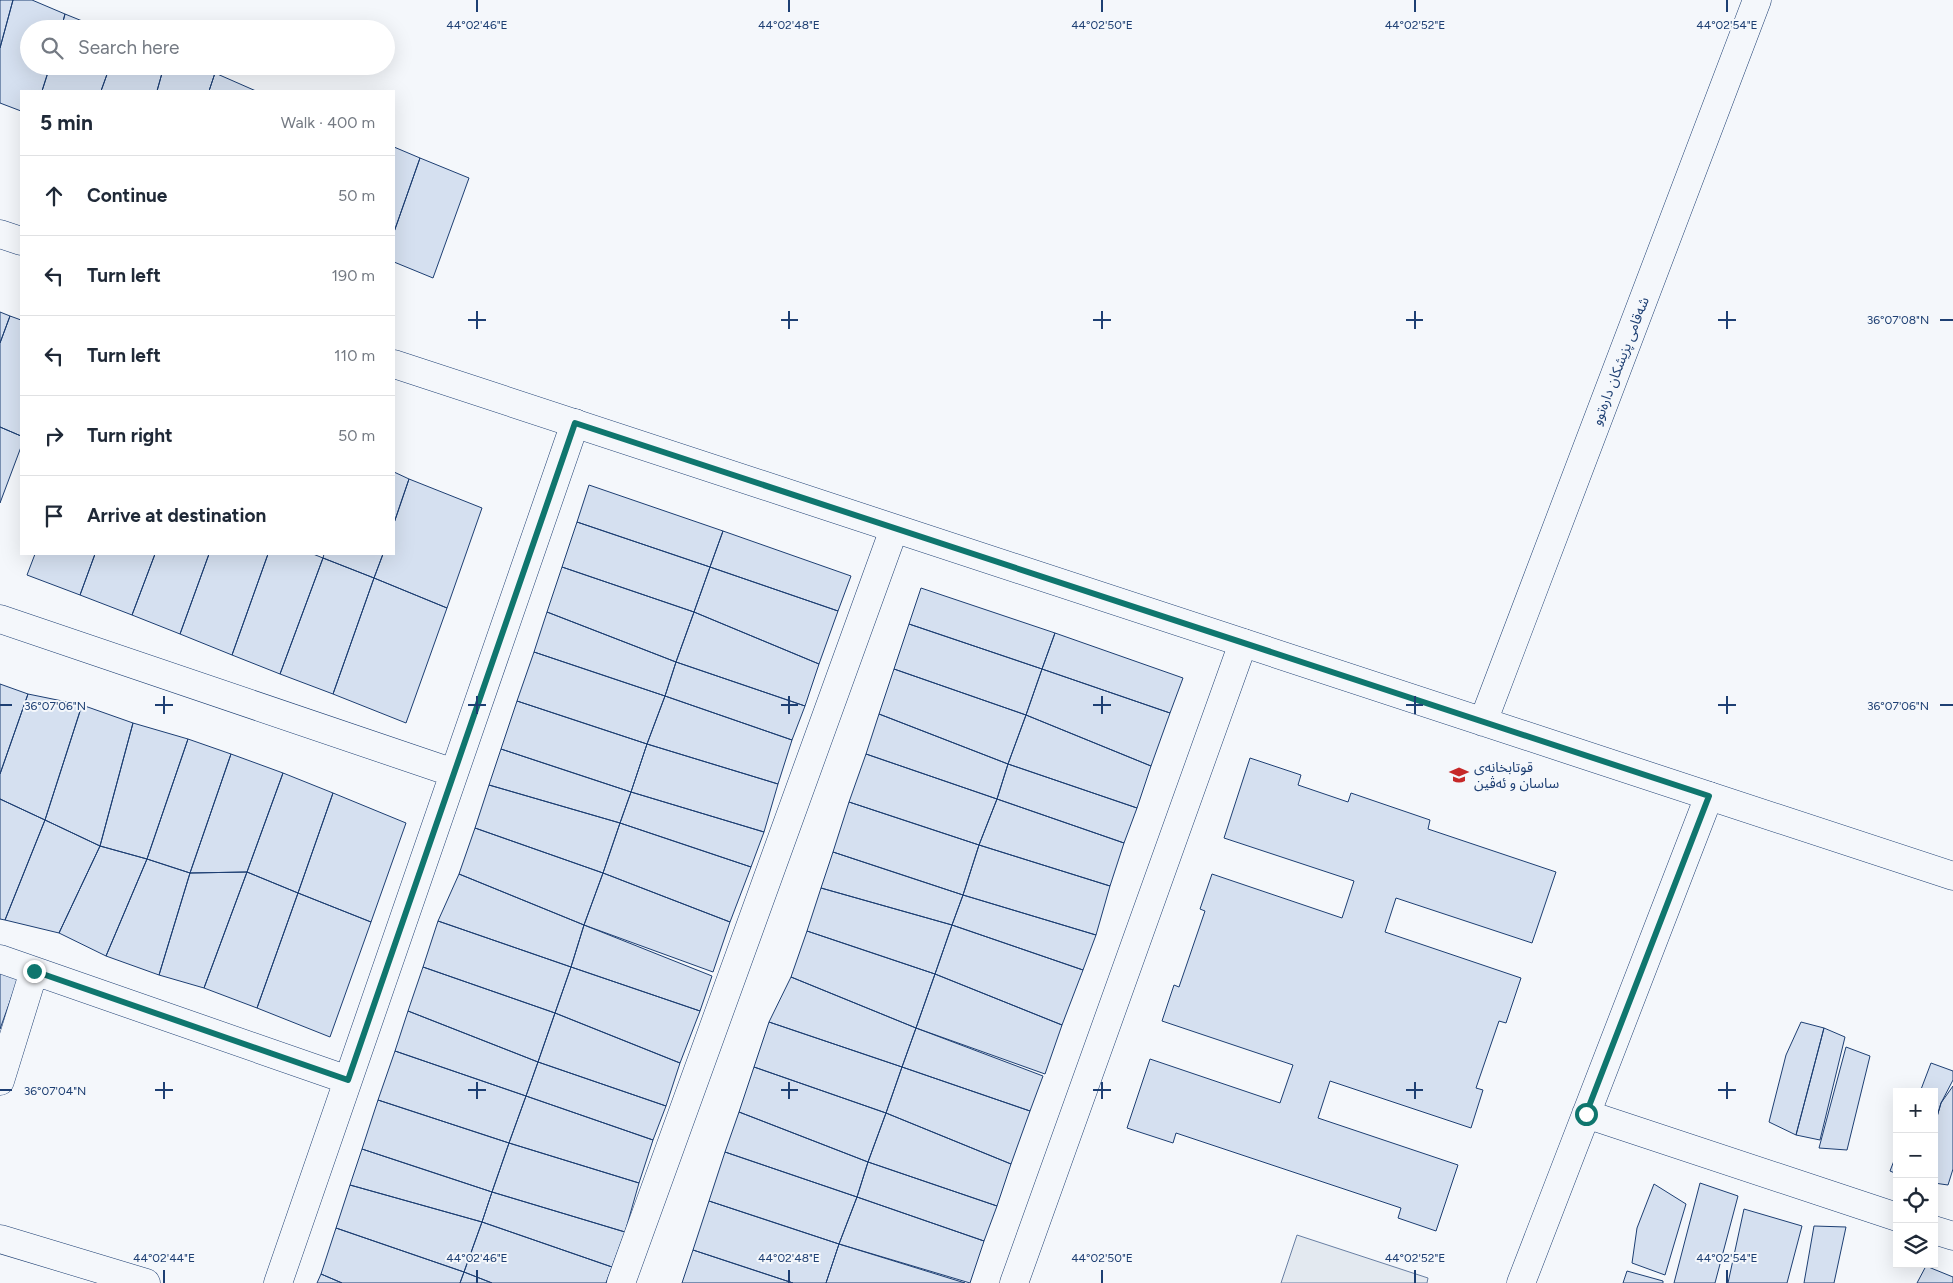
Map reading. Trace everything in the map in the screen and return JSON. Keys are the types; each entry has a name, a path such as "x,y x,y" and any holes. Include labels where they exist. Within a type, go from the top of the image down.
{"street":[{"name":"شەقامی پزیشکان دارەتوو","path":"1483,722 1757,0"},
{"path":"0,234 20,241"},
{"path":"395,364 1953,876"},
{"path":"278,1283 575,423"},
{"path":"621,1283 894,528"},
{"path":"0,619 454,773"},
{"path":"1014,1283 1242,643"},
{"path":"1521,1283 1709,796"},
{"path":"0,959 348,1080"},
{"path":"0,1081 34,971"},
{"path":"1586,1114 1893,1216"},
{"path":"1938,1231 1953,1236"},
{"path":"0,1238 146,1283"}],"shaded area":[{"path":"1297,1235 1428,1278 1427,1283 1281,1283"}],"building":[{"path":"0,0 13,0 0,48"},
{"path":"13,0 32,0 65,14 63,20 20,20 20,75 47,75 42,90 20,90 20,111 0,103 0,48"},
{"path":"65,14 80,20 63,20"},
{"path":"47,75 107,75 101,90 42,90"},
{"path":"107,75 161,75 157,90 101,90"},
{"path":"161,75 214,75 209,90 157,90"},
{"path":"214,75 220,75 254,90 209,90"},
{"path":"395,147 420,158 395,229"},
{"path":"420,158 469,178 433,278 395,262 395,229"},
{"path":"0,312 10,316 0,343"},
{"path":"10,316 20,320 20,436 0,427 0,343"},
{"path":"0,427 20,436 20,450 0,503"},
{"path":"395,472 409,479 395,520"},
{"path":"409,479 482,508 447,608 374,578 383,555 395,555 395,520"},
{"path":"589,485 723,531 710,567 577,522"},
{"path":"577,522 710,567 694,612 562,567"},
{"path":"723,531 851,576 838,611 710,567"},
{"path":"35,555 95,555 80,595 27,575"},
{"path":"95,555 155,555 132,615 80,595"},
{"path":"155,555 209,555 180,634 132,615"},
{"path":"209,555 268,555 232,655 180,634"},
{"path":"268,555 316,555 323,558 280,674 232,655"},
{"path":"324,555 383,555 374,578 323,558"},
{"path":"323,558 374,578 333,694 280,674"},
{"path":"562,567 694,612 676,662 547,612"},
{"path":"710,567 838,611 819,664 694,612"},
{"path":"374,578 447,608 406,723 333,694"},
{"path":"921,588 1055,633 1042,669 909,624"},
{"path":"547,612 676,662 665,696 534,652"},
{"path":"694,612 819,664 805,706 676,662"},
{"path":"909,624 1042,669 1026,715 894,669"},
{"path":"1055,633 1183,678 1170,713 1042,669"},
{"path":"534,652 665,696 647,744 517,701"},
{"path":"676,662 805,706 792,740 665,696"},
{"path":"894,669 1026,715 1008,764 879,714"},
{"path":"1042,669 1170,713 1151,766 1026,715"},
{"path":"0,684 28,694 0,774"},
{"path":"28,694 82,705 45,820 0,799 0,774"},
{"path":"665,696 792,740 778,784 647,744"},
{"path":"517,701 647,744 631,792 501,749"},
{"path":"82,705 133,723 100,846 45,820"},
{"path":"879,714 1008,764 997,799 866,754"},
{"path":"1026,715 1151,766 1137,808 1008,764"},
{"path":"133,723 188,739 147,859 100,846"},
{"path":"188,739 231,754 190,873 147,859"},
{"path":"647,744 778,784 764,832 631,792"},
{"path":"501,749 631,792 620,823 489,785"},
{"path":"231,754 283,773 247,872 190,873"},
{"path":"866,754 997,799 979,845 849,802"},
{"path":"1250,758 1301,775 1298,785 1348,802 1351,793 1430,820 1428,829 1556,872 1532,943 1396,898 1385,932 1521,978 1506,1023 1499,1021 1476,1088 1483,1090 1471,1128 1330,1081 1318,1118 1458,1165 1436,1231 1398,1218 1401,1208 1176,1133 1173,1143 1127,1128 1150,1059 1280,1103 1293,1065 1162,1021 1174,985 1179,987 1205,911 1200,909 1212,874 1342,918 1354,881 1224,838"},
{"path":"1008,764 1137,808 1124,843 997,799"},
{"path":"283,773 333,793 298,893 247,872"},
{"path":"489,785 620,823 603,873 475,828"},
{"path":"631,792 764,832 751,867 620,823"},
{"path":"333,793 406,823 371,922 298,893"},
{"path":"0,799 45,820 5,920 0,919"},
{"path":"997,799 1124,843 1110,886 979,845"},
{"path":"849,802 979,845 963,895 833,852"},
{"path":"45,820 100,846 59,933 5,920"},
{"path":"620,823 751,867 730,922 603,873"},
{"path":"475,828 603,873 584,925 459,874"},
{"path":"979,845 1110,886 1096,935 963,895"},
{"path":"100,846 147,859 106,956 59,933"},
{"path":"833,852 963,895 952,925 821,888"},
{"path":"147,859 190,873 159,975 106,956"},
{"path":"247,872 298,893 257,1008 204,988"},
{"path":"247,872 204,988 159,975 190,873"},
{"path":"603,873 730,922 713,972 584,925"},
{"path":"459,874 584,925 571,967 438,921"},
{"path":"821,888 952,925 935,974 807,931"},
{"path":"298,893 371,922 330,1037 257,1008"},
{"path":"963,895 1096,935 1083,970 952,925"},
{"path":"438,921 571,967 555,1013 423,967"},
{"path":"584,925 712,976 700,1011 571,967"},
{"path":"952,925 1083,970 1062,1025 935,974"},
{"path":"807,931 935,974 916,1028 791,977"},
{"path":"423,967 555,1013 538,1062 408,1011"},
{"path":"571,967 700,1011 680,1063 555,1013"},
{"path":"0,972 18,979 0,1029"},
{"path":"935,974 1062,1025 1045,1074 916,1028"},
{"path":"791,977 916,1028 902,1067 769,1022"},
{"path":"408,1011 538,1062 526,1096 395,1051"},
{"path":"555,1013 680,1063 666,1106 538,1062"},
{"path":"769,1022 902,1067 886,1113 754,1067"},
{"path":"1801,1022 1824,1028 1796,1135 1769,1122 1786,1055"},
{"path":"916,1028 1043,1076 1030,1111 902,1067"},
{"path":"1824,1028 1845,1037 1820,1140 1796,1135"},
{"path":"1846,1047 1870,1056 1847,1150 1819,1148"},
{"path":"395,1051 526,1096 509,1143 378,1100"},
{"path":"538,1062 666,1106 653,1140 526,1096"},
{"path":"1931,1063 1953,1071 1953,1080 1938,1113 1938,1088 1922,1088"},
{"path":"754,1067 886,1113 868,1162 739,1112"},
{"path":"902,1067 1030,1111 1011,1164 886,1113"},
{"path":"1953,1086 1953,1169 1948,1185 1938,1184 1938,1113 1941,1103"},
{"path":"526,1096 653,1140 639,1183 509,1143"},
{"path":"378,1100 509,1143 492,1192 362,1149"},
{"path":"739,1112 868,1162 857,1197 725,1152"},
{"path":"886,1113 1011,1164 997,1206 868,1162"},
{"path":"509,1143 639,1183 625,1232 492,1192"},
{"path":"362,1149 492,1192 482,1222 350,1185"},
{"path":"725,1152 857,1197 839,1244 709,1201"},
{"path":"868,1162 997,1206 984,1241 857,1197"},
{"path":"1700,1183 1738,1196 1715,1283 1674,1283"},
{"path":"1654,1184 1686,1204 1665,1275 1632,1263 1637,1228"},
{"path":"350,1185 482,1222 464,1272 336,1228"},
{"path":"492,1192 625,1232 612,1267 482,1222"},
{"path":"857,1197 984,1241 970,1283 839,1244"},
{"path":"709,1201 839,1244 826,1283 793,1283 693,1250"},
{"path":"1744,1209 1802,1226 1787,1283 1728,1283"},
{"path":"482,1222 612,1267 606,1283 492,1283 464,1272"},
{"path":"1814,1226 1846,1227 1834,1283 1804,1283"},
{"path":"336,1228 464,1272 460,1283 342,1283 321,1274"},
{"path":"839,1244 965,1283 826,1283"},
{"path":"693,1250 793,1283 682,1283"},
{"path":"1925,1268 1931,1268 1953,1277 1953,1283 1917,1283"},
{"path":"1627,1271 1663,1281 1663,1283 1623,1283"},
{"path":"464,1272 492,1283 460,1283"},
{"path":"321,1274 342,1283 317,1283"}],"place":[{"name":"قوتابخانەی ساسان و ئەڤین","path":"1459,775"}],"route":[{"path":"34,971 348,1080 575,423 1709,796 1586,1114"}]}
